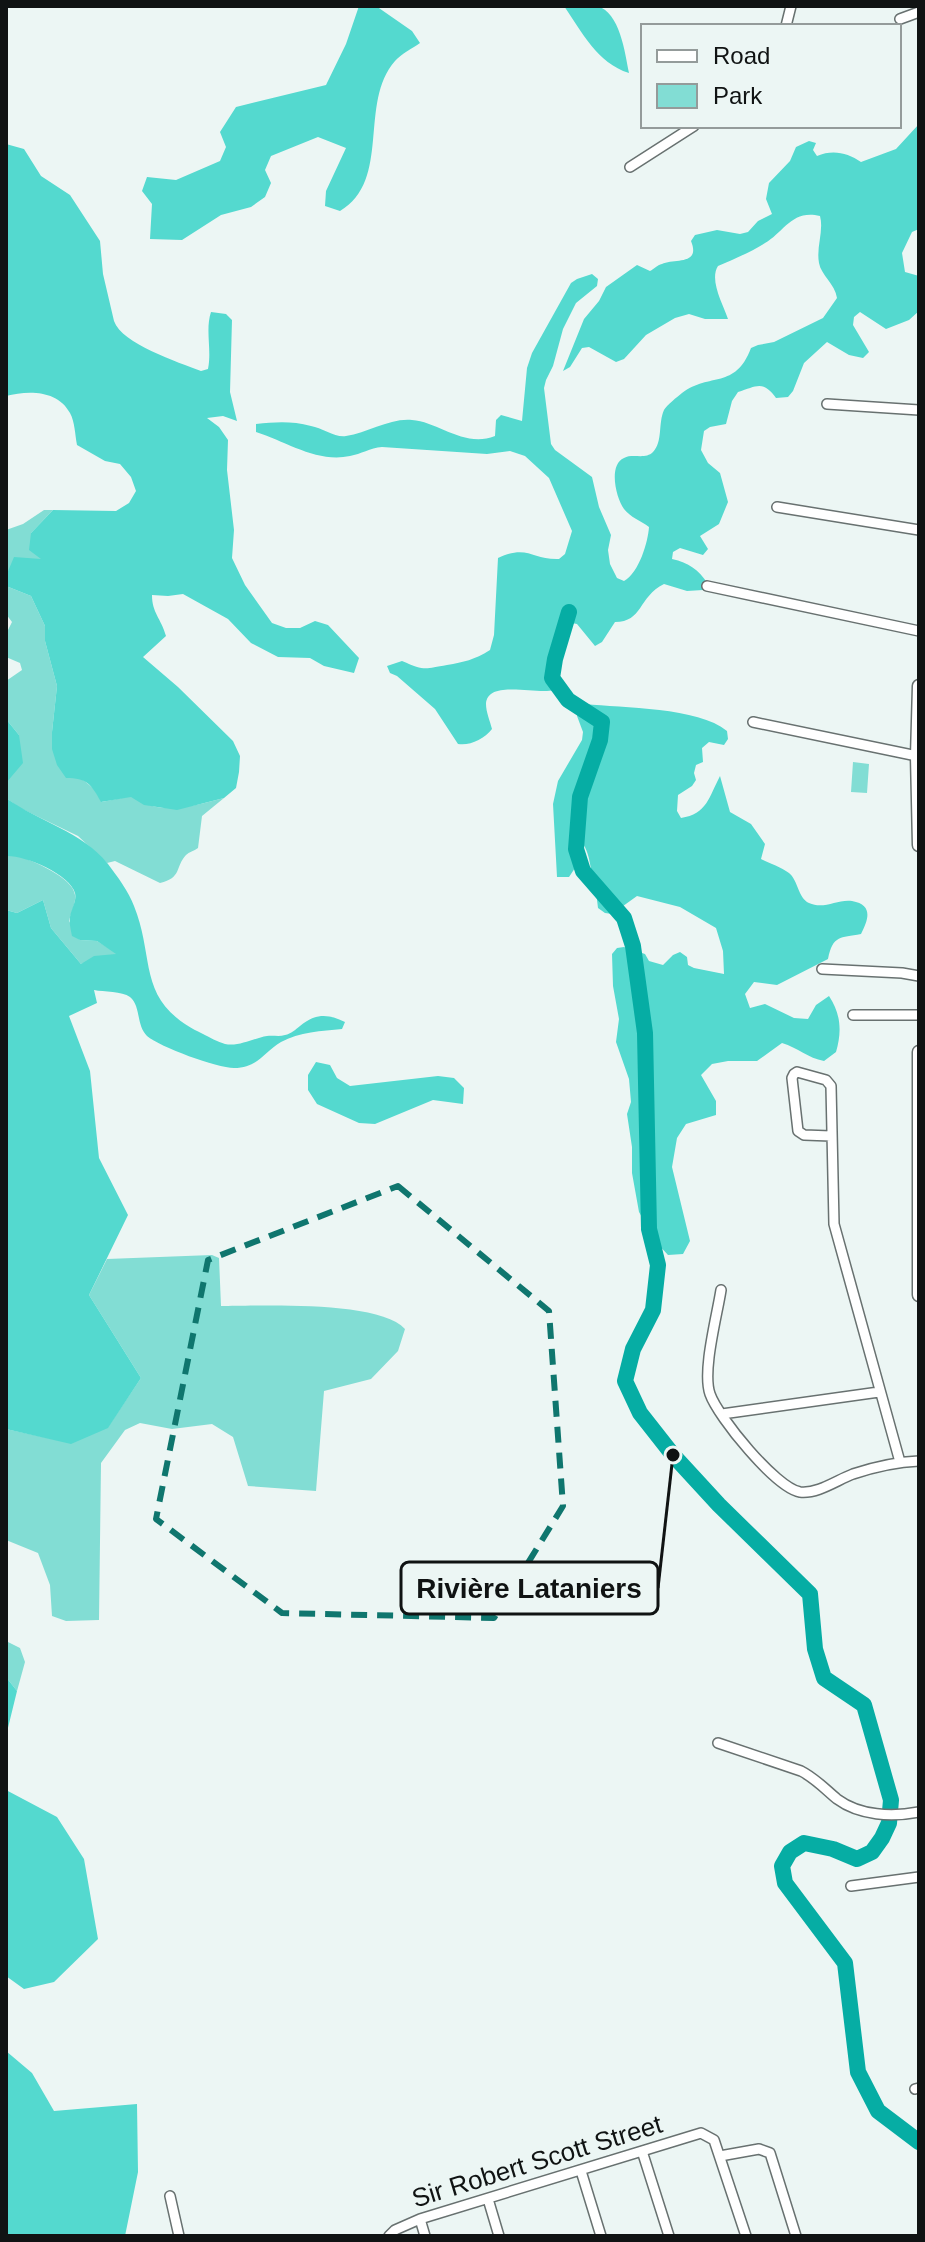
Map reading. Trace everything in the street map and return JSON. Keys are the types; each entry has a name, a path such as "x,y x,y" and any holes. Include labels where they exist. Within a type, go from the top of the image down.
{"main road":[{"path":"919,686 919,845"},
{"path":"919,1052 919,1295"}],"street":[{"path":"900,19 919,12"},
{"path":"630,167 691,128"},
{"path":"827,404 919,410"},
{"path":"777,507 919,530"},
{"path":"707,586 919,631"},
{"path":"753,722 917,756"},
{"path":"822,969 919,976"},
{"path":"853,1015 919,1015"},
{"path":"831,1136 804,1135 798,1131 792,1078 797,1072 826,1080 831,1086 834,1224 900,1462"},
{"path":"721,1290 708,1369 710,1394 722,1414 769,1472 788,1487 800,1492 814,1491 855,1474 900,1462 919,1461"},
{"path":"722,1414 879,1392"},
{"path":"718,1743 801,1771 849,1806 881,1815 919,1812"},
{"path":"851,1886 919,1877"},
{"name":"Sir Robert Scott Street","path":"389,2236 420,2219 701,2133 714,2140 720,2156"},
{"path":"746,2236 720,2156 759,2149 770,2153 796,2236"},
{"path":"642,2151 669,2236"},
{"path":"581,2171 601,2236"},
{"path":"170,2196 179,2236"},
{"path":"488,2199 499,2236"},
{"path":"420,2219 425,2236"}],"highlighted area":[{"path":"398,1186 549,1311 563,1506 494,1618 282,1613 156,1519 208,1260"}],"green space":[{"path":"44,510 53,510 31,533 43,560 6,576 6,530 23,524"},
{"path":"6,586 31,596 45,626 45,641 57,686 52,732 81,778 94,789 102,802 131,796 154,806 177,808 224,798 202,816 198,848 186,855 175,875 167,881 160,883 115,861 107,863 78,836 6,798 6,783 19,735 6,719 6,681 22,670 20,663 6,657 6,634 12,622 6,614"},
{"path":"853,762 869,764 867,793 851,792"},
{"path":"17,855 51,870 73,888 75,901 69,921 80,940 97,941 118,954 81,964 51,928 43,900 17,913 6,910 6,856"},
{"path":"212,1255 219,1258 221,1306 318,1307 371,1313 405,1329 398,1351 371,1379 324,1391 316,1491 248,1486 233,1437 212,1424 172,1429 140,1423 125,1430 101,1463 99,1620 66,1621 52,1616 50,1585 38,1553 6,1540 6,1429 71,1443 108,1427 141,1378 89,1295 107,1259"},
{"path":"6,1641 20,1648 25,1662 17,1691 6,1677"}],"shaded area":[{"path":"359,6 376,6 412,31 420,43 398,58 384,78 378,98 370,161 356,197 340,211 325,206 326,191 346,148 318,137 271,156 265,170 271,183 265,197 251,207 221,215 182,240 150,239 152,204 142,191 147,177 176,180 220,161 226,147 220,132 236,107 326,85 346,44"},
{"path":"564,6 597,6 611,16 620,34 629,73 599,54"},
{"path":"919,124 919,229 912,232 902,253 905,272 919,276 919,311 909,320 886,329 860,312 854,317 853,325 869,352 863,358 849,355 827,342 804,363 788,397 776,398 759,386 738,392 732,401 726,424 704,431 701,450 708,463 720,473 728,502 719,524 700,536 708,549 703,555 680,548 673,552 672,559 693,567 708,584 703,590 687,591 664,584 649,595 631,618 615,622 602,642 595,646 577,624 566,622 551,663 554,690 495,692 486,704 492,729 476,741 458,744 435,709 390,673 387,666 402,661 420,668 434,667 469,660 490,650 494,635 498,558 516,552 559,559 565,554 572,531 549,478 525,456 510,451 487,454 382,447 350,456 326,457 256,432 256,424 297,423 342,436 395,421 412,420 462,437 484,439 495,436 496,420 501,415 522,421 527,368 532,353 571,283 592,274 598,279 597,286 576,303 563,329 544,388 551,444 592,477 599,507 611,535 608,550 610,564 617,578 624,581 634,571 645,549 649,527 629,514 621,504 616,490 616,467 624,458 646,456 653,452 658,443 664,410 682,393 730,375 745,361 751,348 774,342 823,318 837,298 819,263 820,216 795,219 765,243 718,266 716,285 728,319 705,319 689,314 675,318 646,335 624,359 616,362 589,347 582,348 570,367 563,371 584,319 606,287 637,265 650,271 667,262 685,260 692,254 691,241 695,235 717,230 740,234 748,232 758,221 772,214 766,199 769,183 790,161 796,147 809,141 816,143 813,150 817,156 840,153 861,162 896,149"},
{"path":"6,144 24,149 41,176 70,195 100,241 103,274 114,321 128,337 139,345 201,371 208,369 211,312 226,314 232,320 230,392 237,421 223,416 207,418 219,427 228,440 227,470 234,530 232,558 245,585 272,623 286,628 300,628 315,621 328,625 359,658 354,673 324,666 310,658 278,657 251,643 228,619 183,594 152,595 153,606 166,636 143,657 233,741 240,756 239,772 236,788 224,798 177,810 144,805 131,797 101,802 88,783 66,778 57,765 52,749 52,732 57,686 45,641 45,626 31,596 6,586 6,576 14,557 41,559 29,550 31,533 53,510 116,511 129,503 136,491 131,477 120,464 105,461 77,445 72,417 65,405 42,394 6,396"},
{"path":"585,704 679,713 714,723 727,731 728,739 724,745 709,742 702,748 703,762 696,765 696,780 678,795 677,811 681,818 702,808 720,776 730,812 751,824 765,844 761,859 789,873 805,901 820,905 852,901 864,906 867,914 861,934 838,939 828,959 777,985 754,982 745,994 750,1008 765,1004 794,1018 808,1019 816,1005 829,996 839,1023 836,1052 824,1061 782,1043 757,1061 712,1064 701,1075 716,1101 716,1115 686,1124 677,1138 672,1167 690,1241 683,1254 668,1255 657,1243 639,1212 627,1114 631,1102 629,1079 616,1042 619,1019 613,986 612,954 617,948 624,947 645,954 649,961 663,965 680,952 687,957 688,965 694,968 724,974 723,951 716,928 680,907 637,896 612,914 598,908 587,852 574,833 575,868 569,877 557,877 553,804 558,781 582,740 583,732 577,716 579,708"},
{"path":"6,719 19,735 23,763 6,783"},
{"path":"6,798 86,843 108,864 134,906 157,994 181,1022 230,1045 287,1034 317,1017 328,1016 345,1022 342,1029 295,1036 275,1046 255,1062 234,1068 202,1061 154,1041 141,1027 136,1005 130,997 122,994 94,990 97,1003 69,1016 90,1071 99,1158 128,1215 89,1295 141,1378 108,1428 71,1444 6,1429 6,910 17,913 43,900 51,928 81,964 94,956 116,954 97,941 72,936 70,920 75,893 65,879 34,862 6,856"},
{"path":"316,1062 330,1065 337,1078 350,1086 438,1076 454,1078 464,1088 463,1104 433,1100 375,1124 359,1123 317,1104 308,1090 308,1075"},
{"path":"6,1677 17,1691 6,1736"},
{"path":"6,1790 57,1817 84,1859 98,1939 54,1982 24,1989 6,1976"},
{"path":"6,2051 32,2073 54,2111 137,2104 138,2172 125,2236 6,2236"}],"waterway":[{"path":"569,612 552,678 568,700 602,722 600,740 580,797 576,849 583,871 624,918 633,946 645,1033 649,1229 658,1265 653,1310 633,1349 625,1381 640,1413 673,1455 810,1594 815,1649 824,1678 864,1705 891,1800 889,1823 882,1838 872,1852 857,1859 833,1849 804,1843 790,1852 782,1866 785,1883 845,1963 858,2072 878,2111 919,2142"}],"place":[{"name":"Rivière Lataniers","path":"673,1455"}]}
